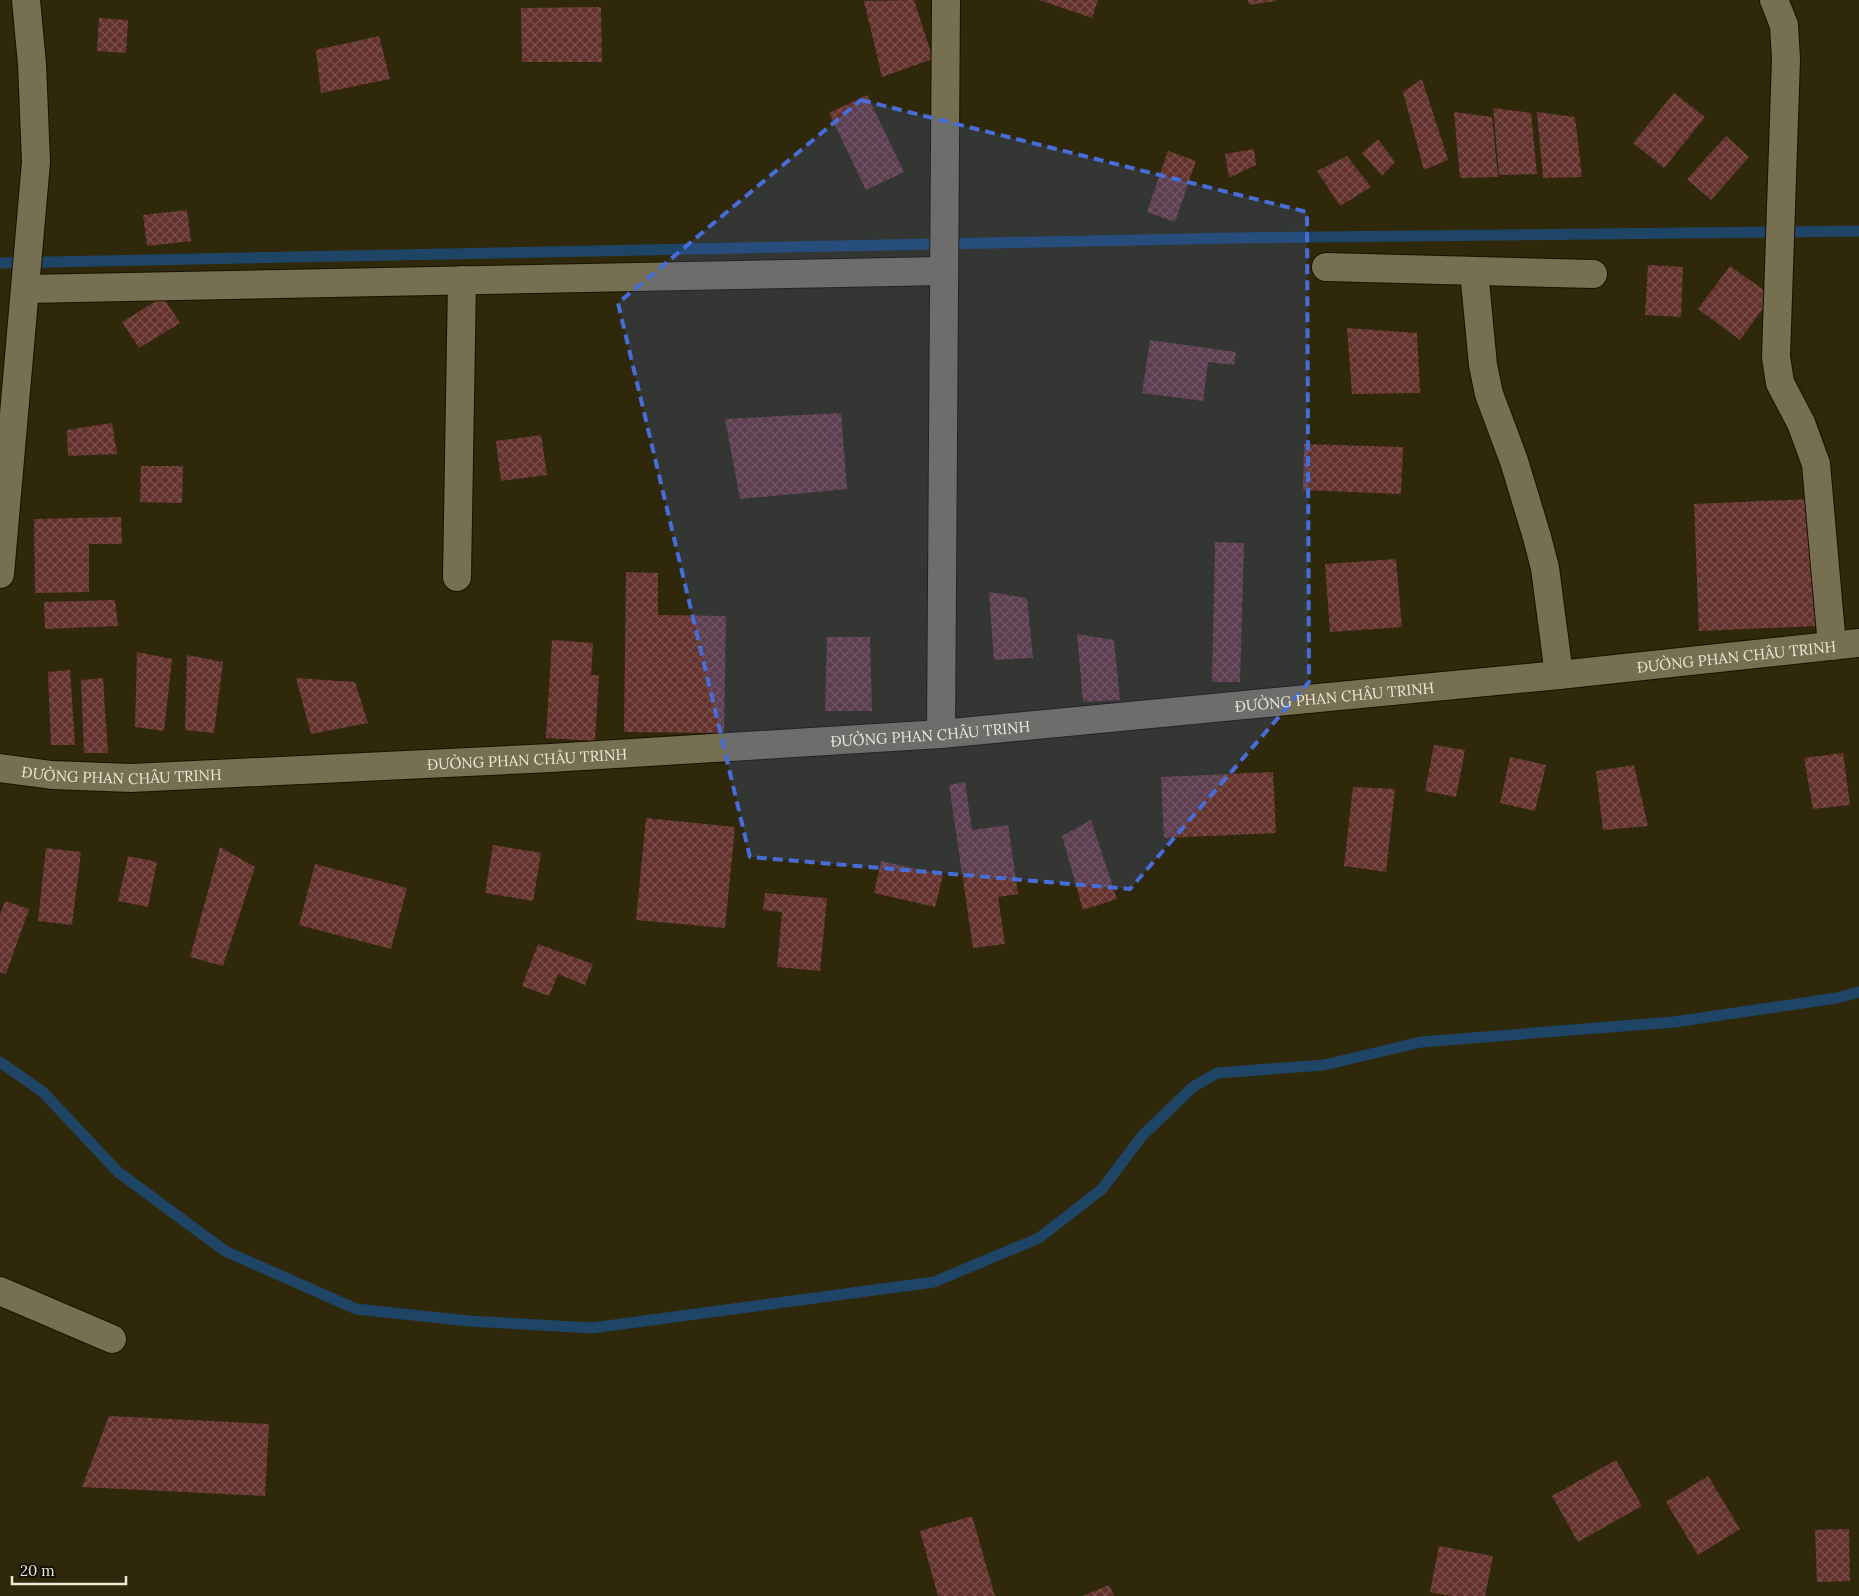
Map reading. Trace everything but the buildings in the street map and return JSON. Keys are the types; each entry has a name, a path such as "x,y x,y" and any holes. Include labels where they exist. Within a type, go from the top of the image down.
{"street":[{"path":"0,574 36,162 32,64 26,0"},
{"path":"941,734 946,0"},
{"path":"1774,0 1784,25 1786,59 1776,357 1780,383 1801,423 1816,464 1832,646"},
{"path":"26,284 462,280 944,265"},
{"path":"1326,267 1593,274"},
{"path":"1474,271 1483,365 1489,394 1514,461 1545,568 1559,675"},
{"path":"457,577 462,280"},
{"name":"ĐƯỜNG PHAN CHÂU TRINH","path":"0,768 52,775 130,778 560,757 941,734 1559,675 1859,644"},
{"path":"0,1291 112,1339"}],"highlighted area":[{"path":"861,100 1307,212 1309,682 1130,889 750,857 618,303"}],"waterway":[{"path":"0,263 1234,238 1859,231"},
{"path":"0,1062 43,1092 118,1172 225,1251 356,1309 469,1321 592,1328 934,1282 1039,1238 1102,1189 1142,1136 1193,1087 1217,1073 1324,1065 1421,1042 1674,1022 1837,998 1859,992"}]}
